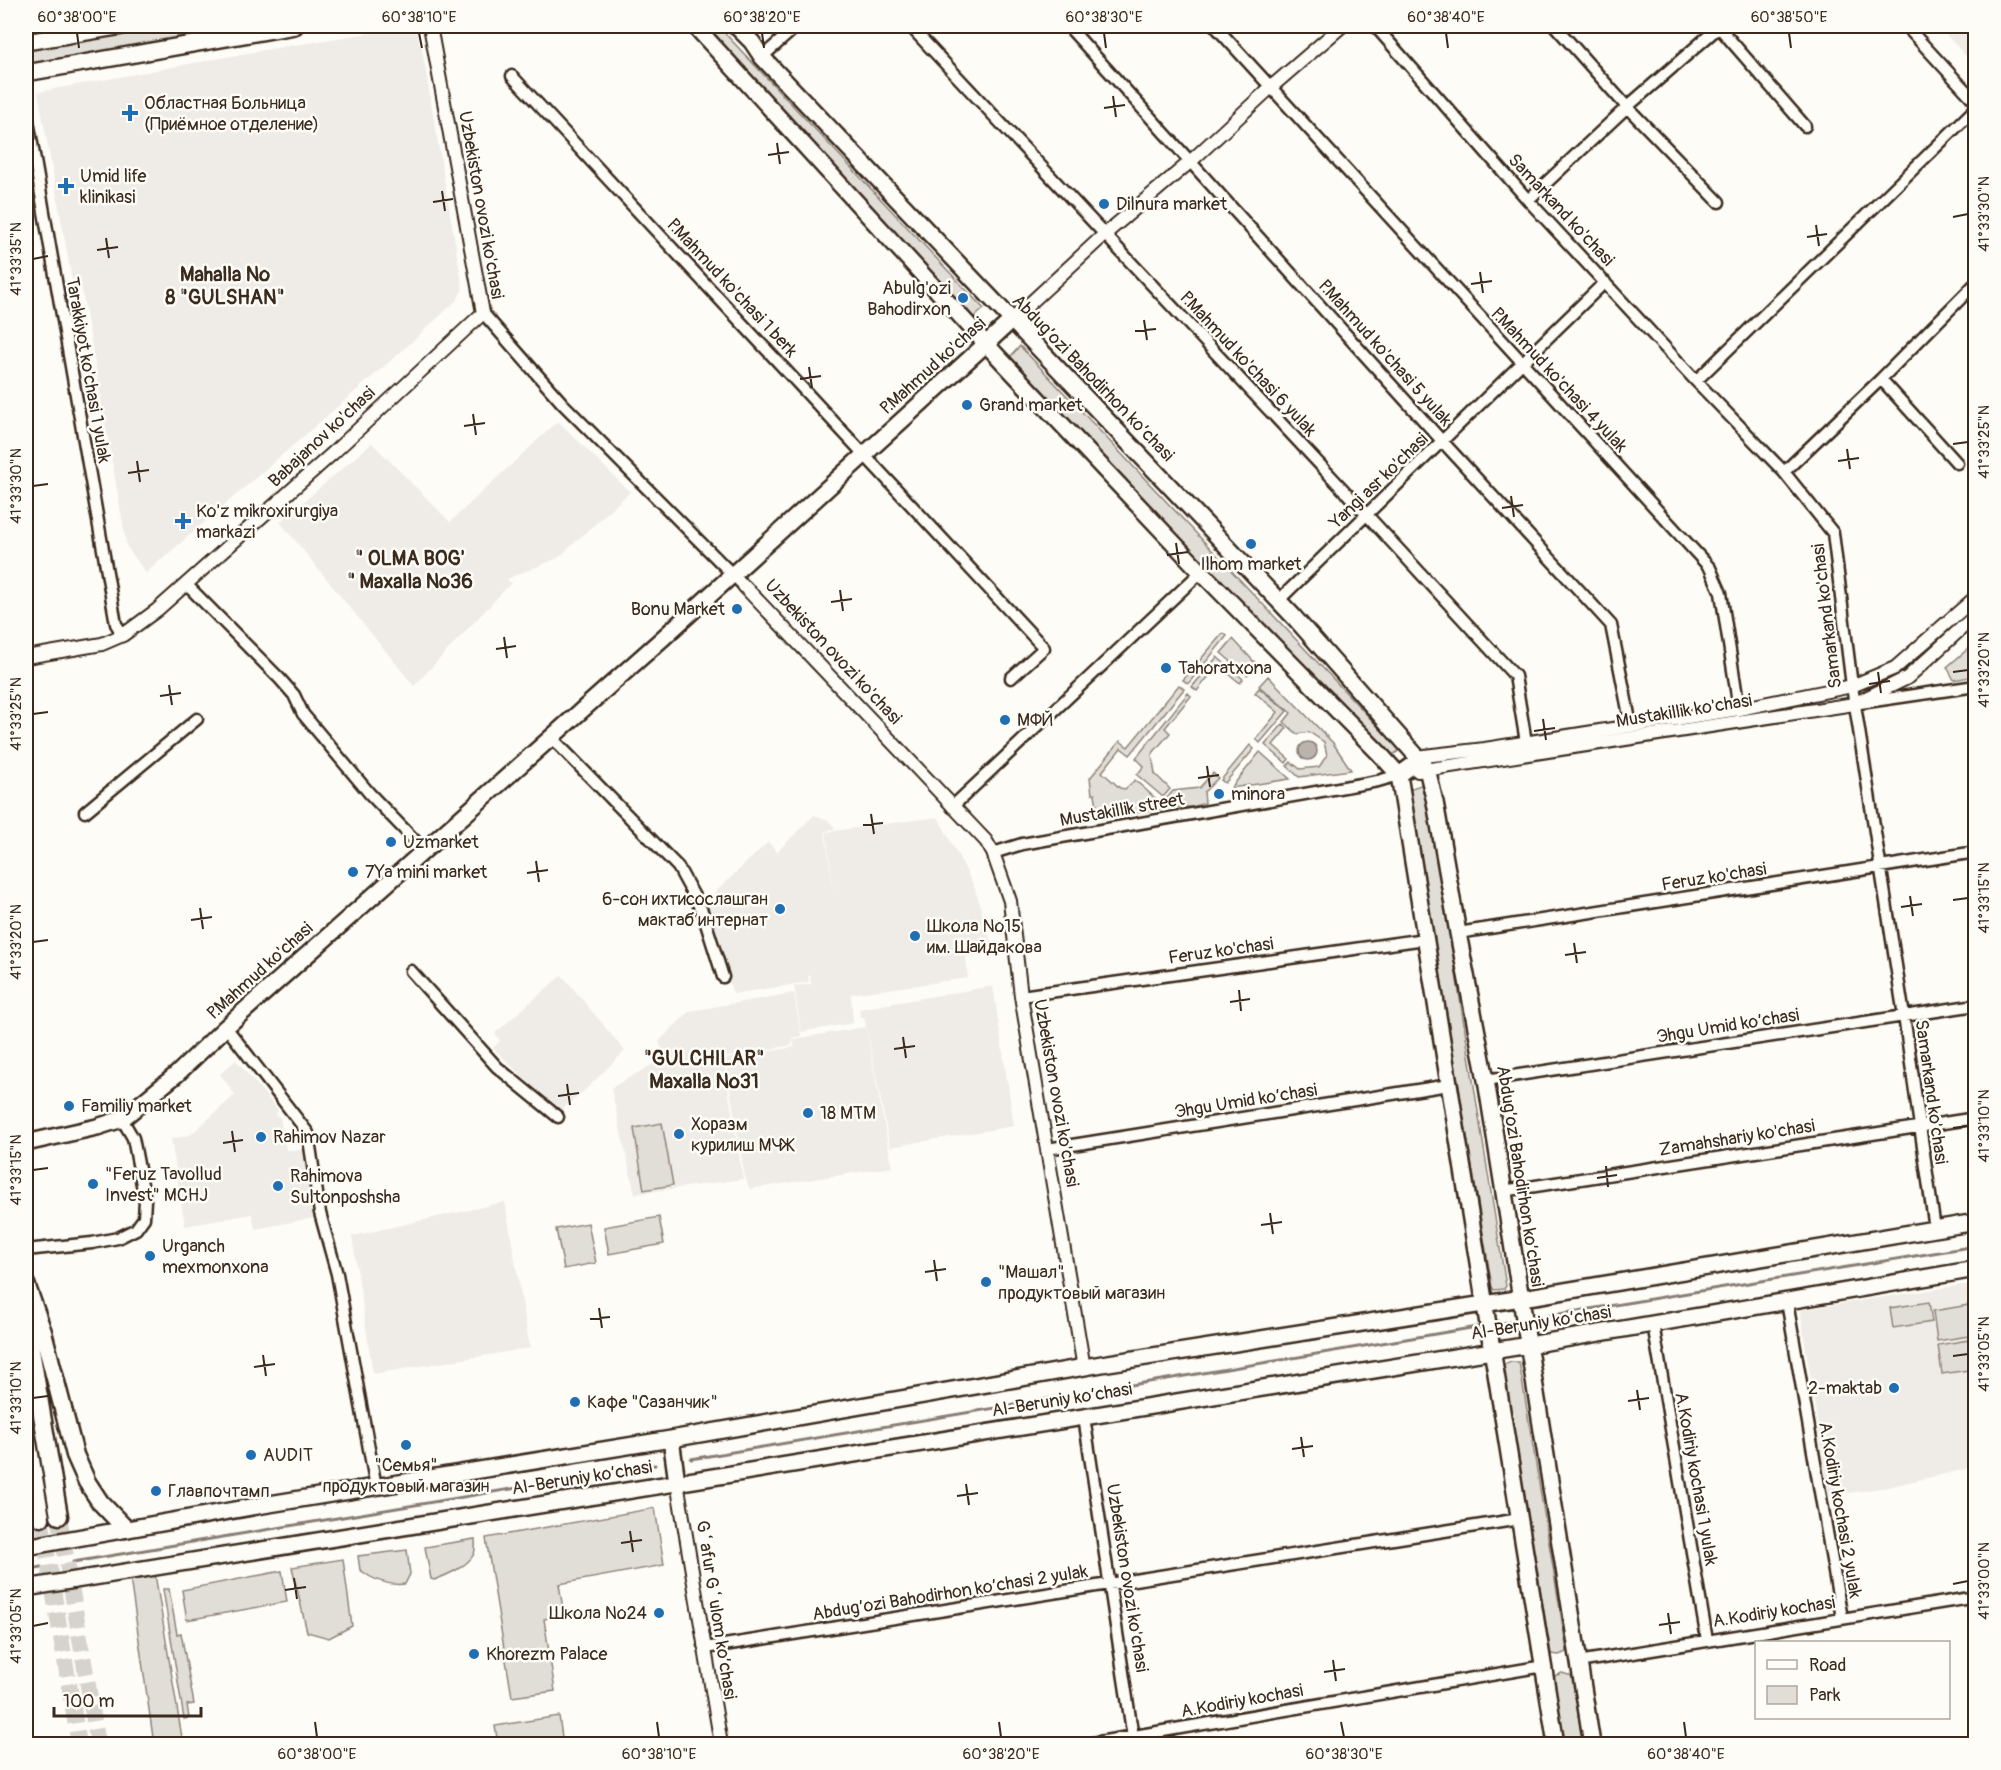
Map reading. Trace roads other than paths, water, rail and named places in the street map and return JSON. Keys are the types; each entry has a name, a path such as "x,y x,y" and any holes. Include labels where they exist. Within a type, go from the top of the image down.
{"main road":[{"path":"26,42 123,26"},
{"path":"26,73 295,26"},
{"path":"695,26 986,344 1201,572 1399,775 1556,1744"},
{"name":"Abdug’ozi Bahodirhon ko’chasi","path":"736,26 752,42 762,57 1278,602 1423,765 1436,802 1486,1080 1592,1744"},
{"name":"P.Mahmud ko'chasi","path":"26,1143 122,1119 177,1074 226,1027 552,738 1011,321"},
{"path":"1399,775 1423,765"},
{"name":"Al-Beruniy ko’chasi","path":"26,1546 1084,1368 1976,1222"},
{"name":"Al-Beruniy ko’chasi","path":"26,1588 1493,1351 1976,1269"},
{"path":"26,1284 43,1332 75,1455 87,1482 100,1502 126,1529"},
{"path":"26,1320 59,1516"},
{"path":"26,1431 41,1518"},
{"path":"671,1439 677,1482"}],"street":[{"name":"Uzbekiston ovozi ko'chasi","path":"430,26 483,313 562,404 733,574 986,842 993,853 1010,901 1021,996 1084,1368"},
{"path":"762,57 797,26"},
{"name":"P.Mahmud ko'chasi 6 yulak","path":"910,26 1515,676 1526,742"},
{"name":"P.Mahmud ko'chasi 5 yulak","path":"1068,26 1611,625 1631,724"},
{"name":"P.Mahmud ko'chasi 4 yulak","path":"1215,26 1710,568 1721,593 1739,709"},
{"name":"P.Mahmud ko'chasi","path":"1011,321 1105,234 1190,162 1270,88 1342,26"},
{"name":"Samarkand ko'chasi","path":"1375,26 1528,200 1784,472 1833,532 1854,704 1904,1016 1935,1229"},
{"path":"1555,26 1627,107 1719,202"},
{"path":"1528,200 1627,107 1719,26 1805,126"},
{"path":"1906,26 1976,102"},
{"name":"P.Mahmud ko'chasi 1 berk","path":"512,76 1044,648 1011,678"},
{"path":"1696,381 1976,108"},
{"name":"Tarakkiyot ko'chasi 1 yulak","path":"26,109 116,624 123,635"},
{"name":"Yangi asr ko'chasi","path":"1278,602 1605,282"},
{"path":"1784,472 1973,290"},
{"name":"Babajanov ko'chasi","path":"26,657 102,644 123,635 157,610 338,448 483,313"},
{"path":"1881,379 1957,463"},
{"path":"952,807 1201,572"},
{"path":"187,585 280,679 294,695 303,714 370,794 425,851"},
{"name":"Mustakillik ko'chasi","path":"1976,597 1895,668 1852,686 1739,709 1424,756 1423,765 1976,686"},
{"path":"1854,704 1906,678 1976,615"},
{"path":"86,812 197,719"},
{"path":"552,738 678,867 702,910 723,976"},
{"name":"Mustakillik street","path":"993,853 1022,844 1378,781 1399,775"},
{"name":"Feruz ko'chasi","path":"1458,933 1976,852"},
{"name":"Feruz ko'chasi","path":"1021,996 1425,939"},
{"path":"411,971 497,1067 558,1116"},
{"name":"Эhgu Umid ko’chasi","path":"1486,1080 1976,1005"},
{"path":"226,1027 308,1133 320,1213 337,1274 376,1487"},
{"name":"Эhgu Umid ko’chasi","path":"1047,1149 1449,1085"},
{"name":"Zamahshariy ko'chasi","path":"1503,1191 1976,1118"},
{"path":"26,1250 92,1243 118,1238 136,1229 144,1218 145,1200 133,1138 122,1119"},
{"name":"A.Kodiriy kochasi 2 yulak","path":"1787,1302 1842,1618"},
{"name":"A.Kodiriy kochasi 1 yulak","path":"1653,1324 1707,1640"},
{"name":"Uzbekiston ovozi ko'chasi","path":"1084,1417 1133,1741"},
{"name":"Gʻafur Gʻulom ko’chasi","path":"677,1482 721,1744"},
{"name":"Abdug’ozi Bahodirhon ko’chasi 2 yulak","path":"705,1648 1520,1519"},
{"name":"A.Kodiriy kochasi","path":"1578,1662 1976,1597"},
{"name":"A.Kodiriy kochasi","path":"1087,1744 1133,1741 1544,1666"},
{"path":"1960,1744 1976,1742"}],"waterway":[{"path":"1547,1316 1976,1246"},
{"path":"1502,1323 1511,1322"},
{"path":"691,1459 1477,1327"},
{"path":"73,1562 655,1465"},
{"path":"26,1570 41,1567"}],"tunnel":[{"path":"59,1516 98,1744"},
{"path":"41,1518 79,1744"}],"place":[{"name":"Областная Больница (Приёмное отделение)","path":"130,113"},
{"name":"Umid life klinikasi","path":"66,186"},
{"name":"Dilnura market","path":"1104,204"},
{"name":"Abulg'ozi Bahodirxon","path":"963,298"},
{"name":"Grand market","path":"967,405"},
{"name":"Ko'z mikroxirurgiya markazi","path":"183,521"},
{"name":"Ilhom market","path":"1251,544"},
{"name":"Bonu Market","path":"737,609"},
{"name":"Tahoratxona","path":"1166,668"},
{"name":"МФЙ","path":"1005,720"},
{"name":"minora","path":"1219,794"},
{"name":"Uzmarket","path":"391,842"},
{"name":"7Ya mini market","path":"353,872"},
{"name":"6-сон ихтисослашган мактаб интернат","path":"780,909"},
{"name":"Школа №15 им. Шайдакова","path":"915,936"},
{"name":"Familiy market","path":"69,1106"},
{"name":"18 MTM","path":"808,1113"},
{"name":"Хоразм курилиш МЧЖ","path":"679,1134"},
{"name":"Rahimov Nazar","path":"261,1137"},
{"name":"\"Feruz Tavollud Invest\" MCHJ","path":"93,1184"},
{"name":"Rahimova Sultonposhsha","path":"278,1186"},
{"name":"Urganch mexmonxona","path":"150,1256"},
{"name":"\"Машал\" продуктовый магазин","path":"986,1282"},
{"name":"2-maktab","path":"1894,1388"},
{"name":"Кафе \"Сазанчик\"","path":"575,1402"},
{"name":"\"Семья\" продуктовый магазин","path":"406,1445"},
{"name":"AUDIT","path":"251,1455"},
{"name":"Главпочтамп","path":"156,1491"},
{"name":"Школа №24","path":"659,1613"},
{"name":"Khorezm Palace","path":"474,1654"}],"district":[{"name":"Mahalla № 8 \"GULSHAN\"","path":"225,286"},
{"name":"\" OLMA BOG' \" Maxalla №36","path":"410,570"},
{"name":"\"GULCHILAR\" Maxalla №31","path":"704,1070"}]}
